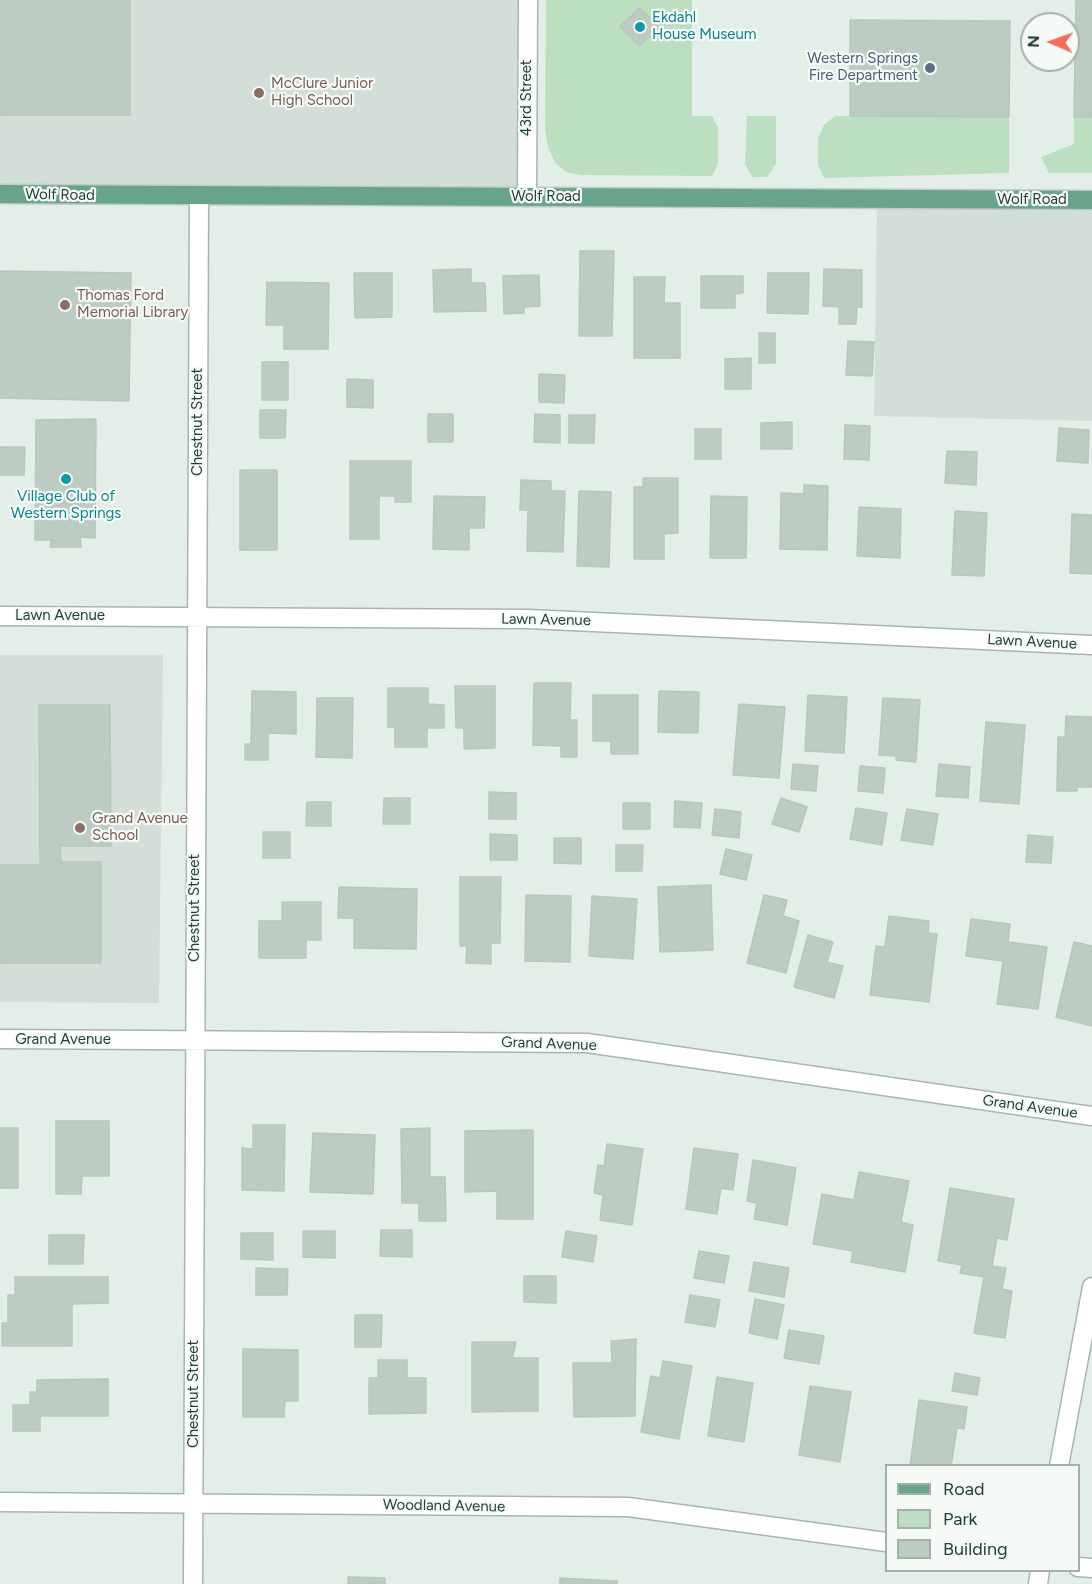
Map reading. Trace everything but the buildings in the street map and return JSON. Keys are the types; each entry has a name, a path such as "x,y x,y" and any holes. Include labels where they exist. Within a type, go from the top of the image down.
{"main road":[{"name":"Wolf Road","path":"0,194 1092,200"}],"street":[{"name":"43rd Street","path":"527,197 528,0"},
{"name":"Chestnut Street","path":"193,1584 199,196"},
{"name":"Lawn Avenue","path":"0,616 540,619 1092,645"},
{"name":"Grand Avenue","path":"0,1039 587,1043 1092,1116"},
{"path":"1059,1464 1092,1287"},
{"name":"Woodland Avenue","path":"0,1502 628,1507 885,1542"}],"shaded area":[{"name":"McClure Junior High School","path":"0,0 519,0 518,188 0,185"},
{"path":"877,208 1092,208 1092,421 874,416"},
{"name":"Grand Avenue School","path":"0,655 163,655 159,1003 0,1002"}],"green space":[{"path":"546,0 692,0 692,116 712,116 718,127 718,164 712,176 568,173 556,164 548,148 545,129","holes":["640,8 658,27 640,46 621,26"]},
{"path":"747,116 776,116 776,164 767,177 752,177 745,164"},
{"path":"835,116 1009,117 1009,173 824,178 818,165 818,138 824,125"},
{"path":"1074,117 1092,117 1092,173 1049,173 1041,157 1074,144"}],"place":[{"name":"Ekdahl House Museum","path":"640,27"},
{"name":"Western Springs Fire Department","path":"930,68"},
{"name":"McClure Junior High School","path":"259,93"},
{"name":"Thomas Ford Memorial Library","path":"65,305"},
{"name":"Village Club of Western Springs","path":"66,479"},
{"name":"Grand Avenue School","path":"80,828"}]}
